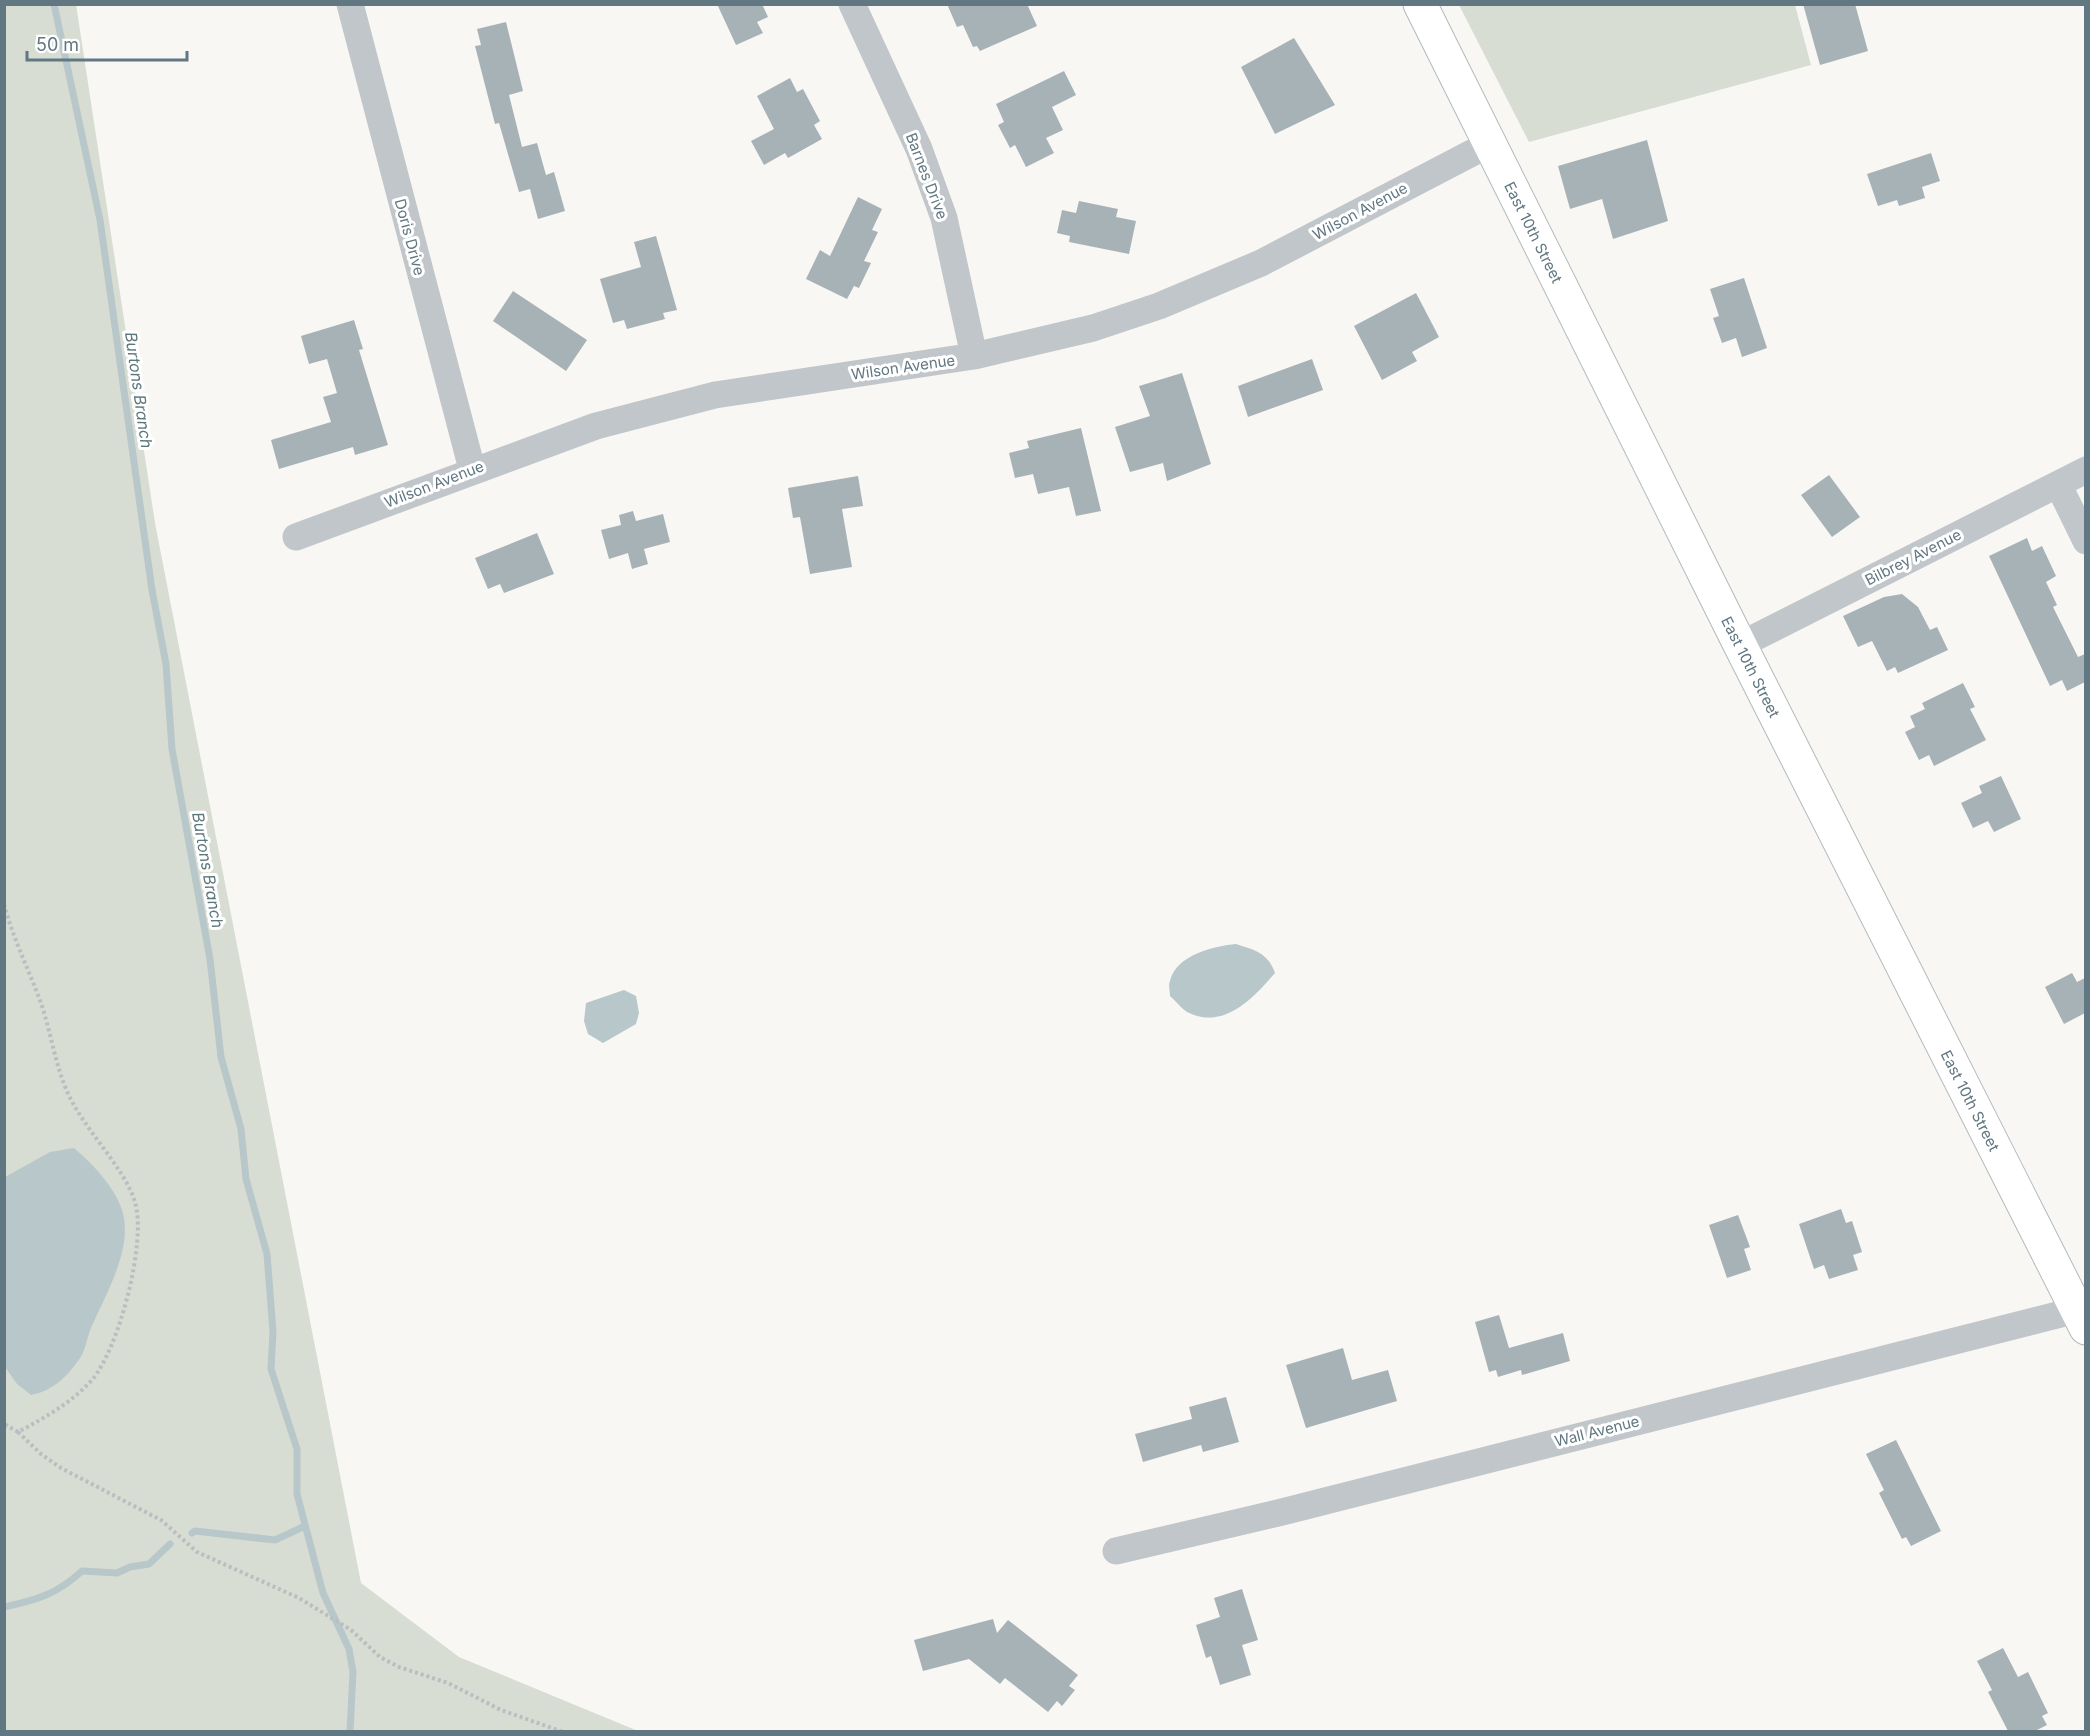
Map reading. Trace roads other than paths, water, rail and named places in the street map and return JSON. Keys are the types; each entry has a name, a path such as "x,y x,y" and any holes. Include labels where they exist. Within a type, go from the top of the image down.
{"main road":[{"name":"East 10th Street","path":"1420,4 1740,645 2083,1320"}],"street":[{"name":"Doris Drive","path":"350,4 472,469"},
{"name":"Barnes Drive","path":"852,4 919,149 944,218 974,356"},
{"name":"Wilson Avenue","path":"296,537 472,469 596,426 715,395 974,356 1093,328 1159,306 1261,263 1491,143"},
{"name":"Bilbrey Avenue","path":"1740,645 2085,470"},
{"path":"2058,484 2085,541"},
{"name":"Wall Avenue","path":"1116,1551 2083,1320"}],"waterway":[{"name":"Burtons Branch","path":"54,4 100,220 152,590 166,664 172,749 210,959 221,1057 241,1129 246,1179 267,1254 273,1332 271,1369 297,1449 297,1494 323,1593 349,1649 353,1672 350,1732"},
{"path":"192,1533 195,1531 275,1540 305,1526"},
{"path":"4,1607 27,1602 55,1591 82,1571 117,1573 130,1567 149,1564 170,1544"}]}
